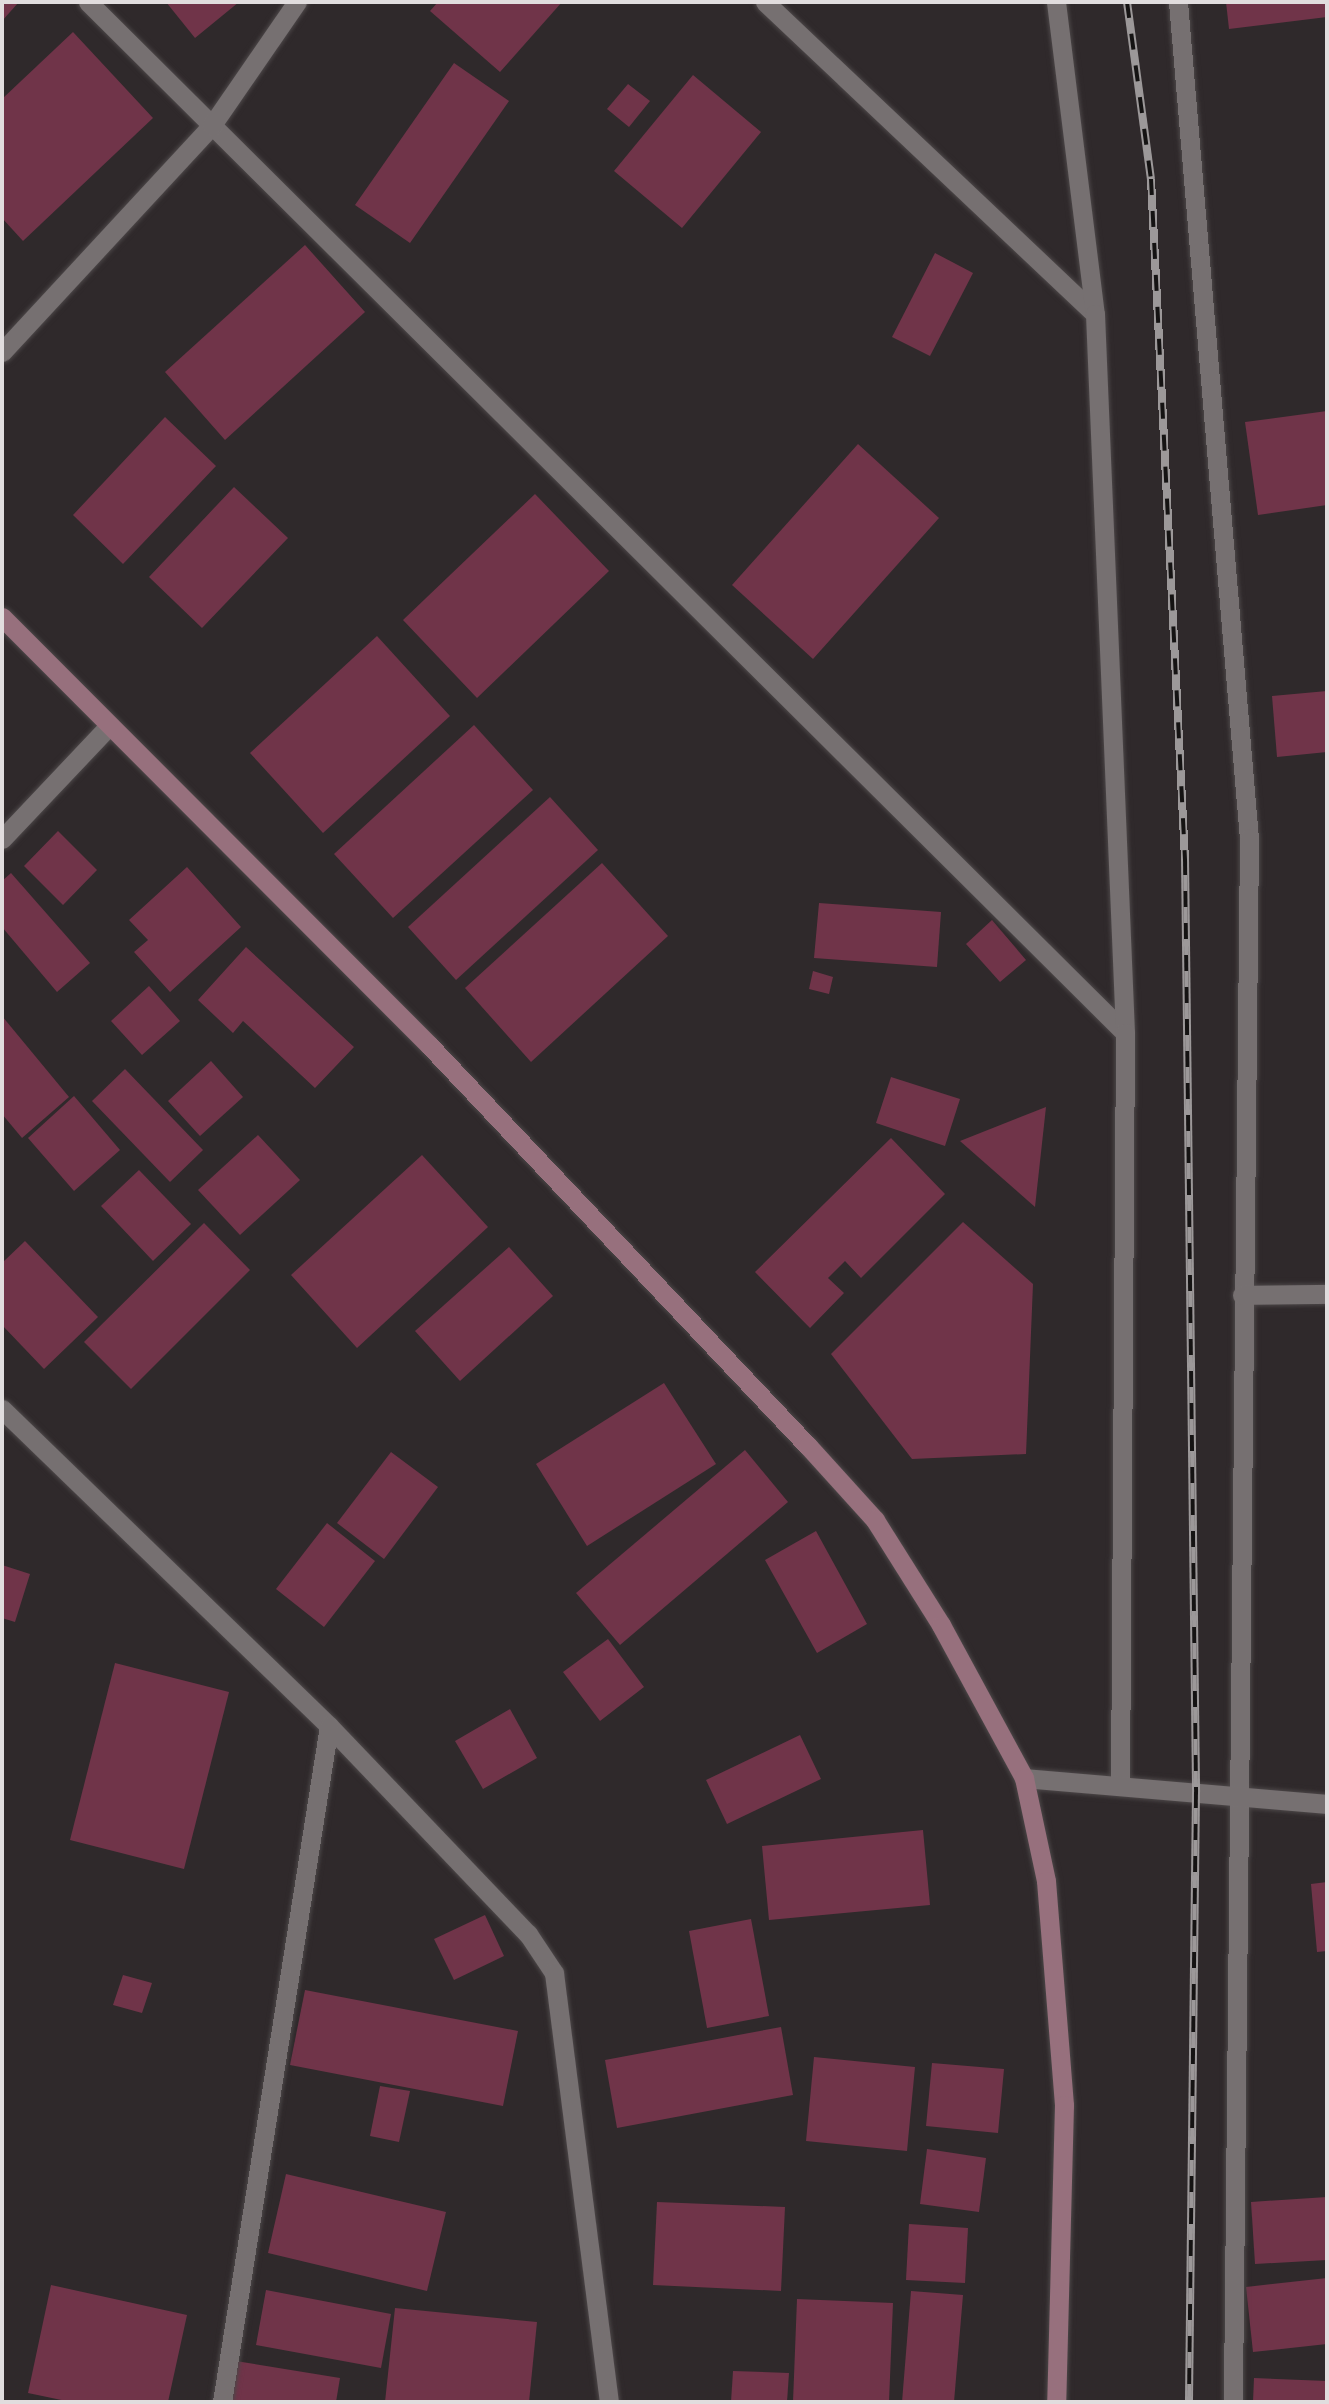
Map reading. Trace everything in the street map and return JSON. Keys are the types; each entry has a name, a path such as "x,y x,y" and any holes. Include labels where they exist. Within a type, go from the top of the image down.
{"main road":[{"path":"2,617 108,727 429,1045 875,1520 1024,1778 1059,1984 1064,2105 1056,2402"}],"street":[{"path":"88,2 1125,1033"},
{"path":"2,352 212,125 297,2"},
{"path":"765,2 1095,314"},
{"path":"1056,2 1095,314 1125,1033 1120,1786"},
{"path":"1178,2 1249,838 1242,1295 1233,2402"},
{"path":"2,839 108,727"},
{"path":"1242,1295 1327,1294"},
{"path":"2,1409 329,1726 528,1934 554,1973 609,2402"},
{"path":"222,2402 329,1726"},
{"path":"1024,1778 1327,1804"}],"building":[{"path":"2,2 18,3 2,21"},
{"path":"166,2 239,2 195,38"},
{"path":"438,2 562,2 500,72 430,11"},
{"path":"1226,2 1327,2 1327,17 1229,29"},
{"path":"73,32 153,118 23,241 2,218 2,99"},
{"path":"454,63 509,101 410,243 355,205"},
{"path":"693,75 761,132 682,228 614,171"},
{"path":"628,84 650,101 629,127 607,109"},
{"path":"305,245 365,312 225,440 165,372"},
{"path":"935,253 973,273 930,356 892,337"},
{"path":"1327,411 1327,505 1258,515 1245,422"},
{"path":"165,417 216,466 123,564 73,515"},
{"path":"858,444 939,518 813,659 732,585"},
{"path":"234,487 288,538 202,628 149,577"},
{"path":"535,494 609,571 477,698 403,620"},
{"path":"377,636 450,716 323,833 250,753"},
{"path":"1327,691 1327,752 1277,757 1272,696"},
{"path":"474,725 533,790 393,918 334,854"},
{"path":"550,797 598,850 456,980 408,927"},
{"path":"58,831 97,870 63,905 24,866"},
{"path":"602,863 668,936 531,1062 465,988"},
{"path":"187,867 241,927 170,992 134,952 148,940 129,920"},
{"path":"11,873 90,963 57,992 2,927 2,881"},
{"path":"819,903 941,912 937,967 814,958"},
{"path":"992,920 1026,960 1000,982 966,944"},
{"path":"246,947 354,1047 315,1088 243,1021 233,1033 198,1000"},
{"path":"813,971 833,977 829,994 809,989"},
{"path":"149,986 180,1021 142,1055 111,1021"},
{"path":"2,1016 69,1097 22,1138 2,1114"},
{"path":"211,1061 243,1097 200,1136 168,1101"},
{"path":"125,1069 203,1150 170,1182 92,1101"},
{"path":"891,1077 960,1099 945,1146 876,1123"},
{"path":"74,1096 120,1150 74,1191 28,1138"},
{"path":"1046,1107 1035,1207 960,1141"},
{"path":"258,1135 300,1180 240,1235 198,1190"},
{"path":"891,1138 945,1194 861,1278 845,1261 828,1278 844,1293 810,1328 755,1272"},
{"path":"422,1155 488,1227 357,1348 291,1275"},
{"path":"139,1170 191,1224 153,1261 101,1206"},
{"path":"963,1222 1033,1284 1026,1454 912,1459 831,1354"},
{"path":"204,1223 250,1270 131,1389 84,1342"},
{"path":"25,1241 98,1317 44,1369 2,1325 2,1263"},
{"path":"509,1247 553,1296 460,1381 415,1331"},
{"path":"664,1383 716,1464 587,1546 536,1464"},
{"path":"745,1450 788,1502 620,1645 576,1593"},
{"path":"391,1452 438,1487 384,1559 337,1523"},
{"path":"327,1523 375,1561 324,1627 276,1589"},
{"path":"816,1531 867,1624 817,1653 765,1560"},
{"path":"2,1565 30,1574 15,1622 2,1618"},
{"path":"608,1639 644,1687 600,1721 563,1672"},
{"path":"115,1663 229,1692 184,1869 70,1840"},
{"path":"510,1709 537,1758 483,1789 455,1741"},
{"path":"800,1735 821,1779 727,1824 706,1780"},
{"path":"923,1830 930,1905 769,1920 762,1846"},
{"path":"1327,1882 1327,1951 1317,1952 1311,1884"},
{"path":"485,1915 504,1956 454,1980 434,1939"},
{"path":"751,1919 769,2016 707,2028 689,1931"},
{"path":"123,1975 152,1983 142,2013 113,2005"},
{"path":"305,1990 518,2031 503,2106 290,2065"},
{"path":"781,2027 793,2095 617,2128 605,2060"},
{"path":"814,2057 915,2067 907,2151 806,2141"},
{"path":"932,2063 1004,2069 998,2133 926,2126"},
{"path":"380,2086 410,2091 399,2142 370,2136"},
{"path":"927,2149 986,2158 979,2212 920,2204"},
{"path":"286,2174 446,2212 427,2291 268,2253"},
{"path":"1327,2197 1327,2260 1255,2264 1251,2202"},
{"path":"657,2202 785,2207 781,2291 653,2285"},
{"path":"909,2224 968,2228 965,2283 906,2280"},
{"path":"1327,2278 1327,2344 1253,2352 1246,2287"},
{"path":"51,2285 187,2315 168,2402 71,2402 28,2393"},
{"path":"266,2290 391,2314 381,2368 256,2345"},
{"path":"911,2291 963,2295 954,2402 902,2402"},
{"path":"797,2299 893,2303 889,2402 793,2402"},
{"path":"395,2308 537,2322 529,2402 385,2402"},
{"path":"230,2360 340,2378 336,2402 223,2402"},
{"path":"733,2371 789,2373 787,2402 731,2402"},
{"path":"1254,2378 1327,2381 1327,2402 1253,2402"}],"railway":[{"path":"1127,2 1151,179 1185,859 1196,1792 1189,2402"}]}
